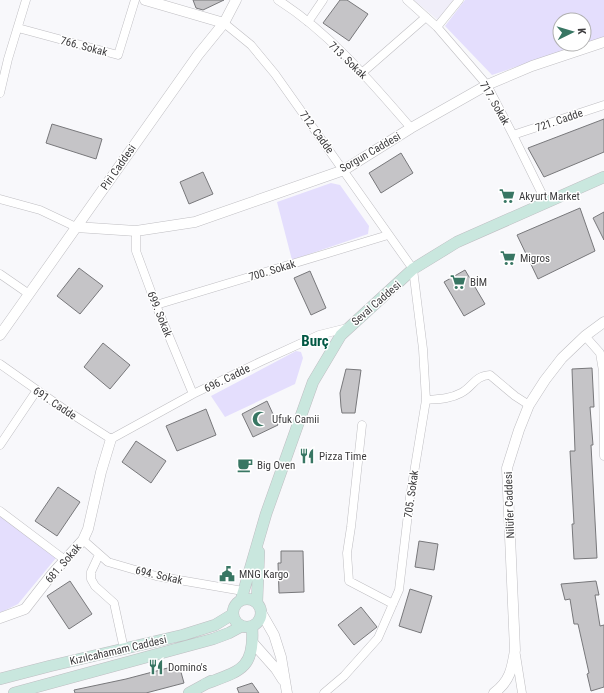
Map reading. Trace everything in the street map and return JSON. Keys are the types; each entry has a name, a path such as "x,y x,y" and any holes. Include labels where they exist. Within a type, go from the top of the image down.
{"main road":[{"name":"Seval Caddesi","path":"233,614 235,606 242,595 260,533 313,382 341,335 413,269 457,242 604,177"},
{"name":"Seval Caddesi","path":"260,533 257,602 262,609 262,614"},
{"path":"242,595 257,602"},
{"path":"233,614 236,622 247,626 258,623 262,614"},
{"name":"Kızılcahamam Caddesi","path":"0,679 198,630 215,625 233,614"},
{"path":"188,693 205,684 232,674 243,666 252,649 247,626"},
{"name":"Kızılcahamam Caddesi","path":"14,693 213,639 247,626"}],"street":[{"path":"0,93 4,58 18,28 26,0"},
{"name":"766. Sokak","path":"18,28 118,55 135,0"},
{"path":"145,0 224,23"},
{"name":"Piri Caddesi","path":"0,335 198,55 224,23 236,0"},
{"name":"713. Sokak","path":"278,0 300,14 363,72 411,128"},
{"path":"308,22 323,0"},
{"name":"717. Sokak","path":"407,0 437,27 487,85 546,202"},
{"path":"437,27 458,0"},
{"path":"363,72 426,17"},
{"name":"712. Cadde","path":"224,23 251,44 275,74 413,269"},
{"name":"Sorgun Caddesi","path":"76,227 136,231 196,222 344,170 411,128 487,85 532,66 604,42"},
{"name":"721. Cadde","path":"513,135 604,105"},
{"path":"0,199 40,210 76,227"},
{"name":"699. Sokak","path":"136,231 136,251 156,305 194,394"},
{"name":"700. Sokak","path":"156,305 388,235"},
{"name":"705. Sokak","path":"324,693 344,676 378,638 399,590 410,497 426,400 423,349 413,269"},
{"path":"0,274 29,294"},
{"name":"Nilüfer Caddesi","path":"494,693 503,686 510,674 515,650 507,468 529,405 562,358 585,336 604,322"},
{"name":"696. Cadde","path":"111,440 194,394 262,361 318,335 347,328"},
{"path":"585,336 600,354 603,371 604,456"},
{"name":"691. Cadde","path":"0,364 111,440"},
{"path":"426,400 449,398 462,393 481,376 490,375 515,396 529,405"},
{"path":"0,445 37,390"},
{"path":"362,426 351,526 346,554 349,581 393,604"},
{"name":"681. Sokak","path":"0,618 25,609 53,573 83,540 88,529 100,472 111,440"},
{"path":"0,511 65,560"},
{"name":"694. Sokak","path":"83,540 108,562 156,576 242,595"},
{"path":"100,554 91,572 91,579 95,586 114,603 124,648"},
{"path":"262,614 274,635 281,657 287,693"},
{"path":"252,649 276,670 284,682"},
{"path":"515,650 522,693"}],"shaded area":[{"path":"414,0 453,0 438,20"},
{"path":"465,0 604,0 604,37 592,41 592,12 552,12 552,52 560,52 492,75 445,26"},
{"path":"331,183 340,185 369,226 368,234 292,260 277,202"},
{"path":"296,351 301,352 303,358 295,384 225,417 211,396"},
{"path":"0,516 56,558 18,604 0,613"}],"building":[{"path":"193,0 224,0 203,10 196,8"},
{"path":"340,0 347,0 368,14 349,41 323,23"},
{"path":"604,119 604,152 544,177 528,148"},
{"path":"52,124 102,139 96,159 46,143"},
{"path":"401,153 413,173 381,193 369,173"},
{"path":"203,172 213,194 189,204 180,182"},
{"path":"580,208 595,251 538,279 517,235"},
{"path":"604,212 604,240 593,218"},
{"path":"79,268 103,286 80,314 57,296"},
{"path":"465,270 485,304 464,316 444,282"},
{"path":"310,271 326,308 311,315 294,278"},
{"path":"103,343 130,365 110,389 84,367"},
{"path":"592,368 594,407 590,407 593,445 591,445 597,558 574,559 572,524 574,524 570,451 575,451 572,369"},
{"path":"346,369 361,370 355,413 342,413 340,393"},
{"name":"Ufuk Camii","path":"267,401 278,425 253,437 242,414"},
{"path":"206,409 216,435 177,451 166,426"},
{"path":"136,441 166,461 151,483 122,462"},
{"path":"58,487 80,502 57,536 35,521"},
{"path":"419,541 438,544 434,570 415,567"},
{"path":"281,551 303,551 304,592 279,593 278,563 281,563"},
{"path":"70,581 92,614 69,629 47,596"},
{"path":"596,581 599,595 595,595 600,626 604,625 604,687 591,691 587,674 589,673 578,624 574,624 570,599 565,600 561,584"},
{"path":"410,589 432,596 421,633 399,626"},
{"path":"361,607 377,627 354,645 338,625"},
{"path":"179,665 184,683 146,693 75,693 74,690 126,679"},
{"path":"252,683 259,693 239,693 237,688"}],"place":[{"name":"Akyurt Market","path":"507,196"},
{"name":"Migros","path":"508,258"},
{"name":"BİM","path":"458,282"},
{"name":"Ufuk Camii","path":"260,419"},
{"name":"Pizza Time","path":"307,456"},
{"name":"Big Oven","path":"245,465"},
{"name":"MNG Kargo","path":"227,574"},
{"name":"Domino's","path":"156,667"}],"district":[{"name":"Burç","path":"315,341"}]}
